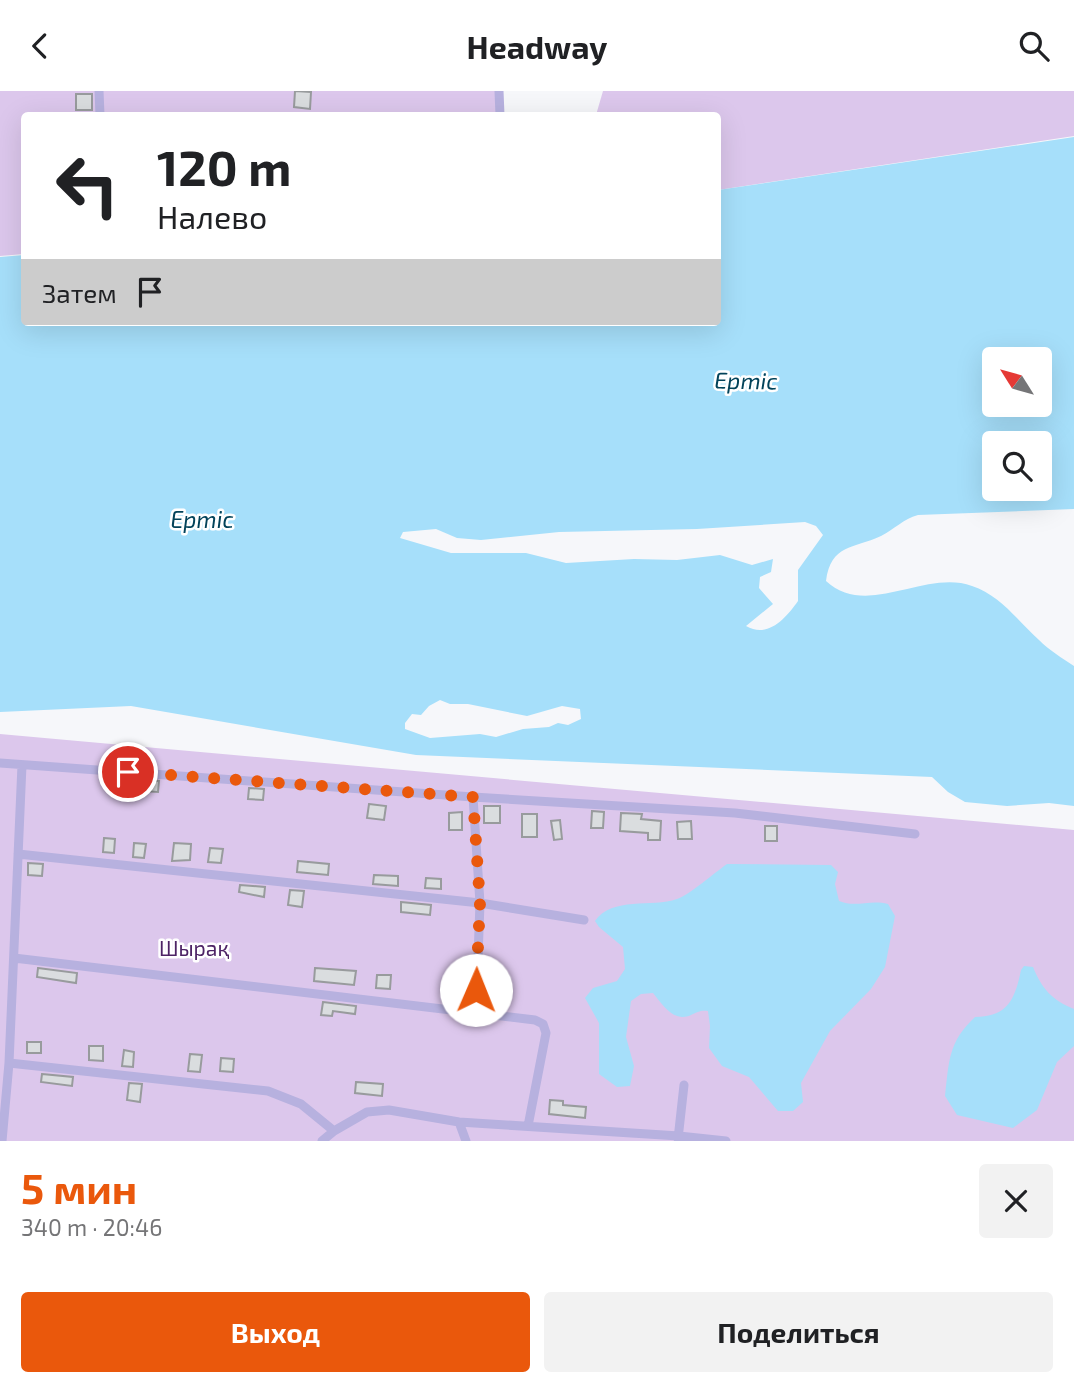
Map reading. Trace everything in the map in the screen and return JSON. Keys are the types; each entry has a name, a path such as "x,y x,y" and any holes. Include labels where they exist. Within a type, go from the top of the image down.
{"street":[{"path":"99,91 100,112"},
{"path":"499,91 500,112"},
{"path":"0,763 735,813 915,834"},
{"path":"2,1141 9,1063 22,765"},
{"path":"473,797 480,903 476,1012"},
{"path":"18,854 480,903 584,920"},
{"path":"14,958 535,1020 543,1024 545,1033 528,1126"},
{"path":"9,1063 268,1091 301,1104 334,1131"},
{"path":"678,1138 684,1085"},
{"path":"322,1141 367,1112 389,1110 459,1122 726,1141"},
{"path":"459,1122 466,1141"}],"green space":[{"path":"0,91 498,91 499,112 21,112 21,254 0,256"},
{"path":"603,91 1074,91 1074,136 721,190 721,112 597,112"},
{"name":"Шырақ","path":"0,734 1074,830 1074,1141 0,1141"}],"water":[{"name":"Ертіс","path":"1074,137 1074,509 918,515 881,536 838,554 829,569 826,581 842,591 860,595 878,595 935,583 954,582 972,586 1000,602 1043,644 1074,666 1074,806 1049,803 1007,806 965,802 948,792 932,777 416,755 131,706 0,712 0,257 21,255 21,326 721,326 721,190","holes":["805,522 816,526 823,535 798,570 798,601 776,625 762,630 746,626 773,604 759,588 760,577 771,572 773,559 752,565 720,555 677,560 634,559 566,563 526,553 451,553 400,538 403,532 436,529 457,538 481,540 559,532 697,529","440,700 450,704 468,704 527,716 562,706 580,709 581,719 568,725 558,723 496,737 480,734 430,738 405,729 405,723 412,714 421,715 429,706"]},
{"path":"727,864 831,865 838,872 835,884 839,901 851,904 888,904 895,916 885,967 871,989 830,1031 801,1083 803,1102 793,1111 778,1111 749,1077 722,1066 709,1048 708,1011 679,1017 669,1011 653,993 641,994 631,1001 626,1037 634,1066 630,1086 617,1087 599,1074 599,1023 585,998 593,988 617,981 625,969 623,947 595,921 602,913 622,905 677,899"},
{"path":"1024,966 1033,967 1049,993 1074,1009 1074,1046 1057,1062 1037,1110 1013,1128 957,1115 945,1096 951,1053 959,1035 975,1017 995,1014 1008,1004 1013,998"}],"building":[{"path":"295,91 311,92 310,109 294,107"},
{"path":"76,94 92,94 92,110 76,110"},
{"path":"126,779 159,781 158,792 126,790"},
{"path":"249,788 264,789 263,800 248,799"},
{"path":"369,804 386,806 384,820 367,818"},
{"path":"484,806 500,806 500,823 484,823"},
{"path":"592,811 604,812 603,828 591,828"},
{"path":"462,812 462,830 449,830 449,813"},
{"path":"621,813 642,814 641,819 661,821 660,840 648,840 648,833 620,831"},
{"path":"522,814 537,814 537,837 522,837"},
{"path":"560,820 562,839 554,840 551,821"},
{"path":"691,821 692,839 678,839 677,822"},
{"path":"765,826 777,826 777,841 765,841"},
{"path":"104,838 115,839 114,853 103,852"},
{"path":"134,843 146,844 144,858 133,857"},
{"path":"174,843 191,844 190,860 172,861"},
{"path":"210,848 223,849 221,863 208,862"},
{"path":"298,861 329,864 328,875 297,872"},
{"path":"28,863 43,864 42,876 28,875"},
{"path":"374,875 398,876 398,886 373,884"},
{"path":"426,878 441,879 441,889 425,888"},
{"path":"240,885 265,887 264,897 239,892"},
{"path":"290,890 304,891 302,907 288,905"},
{"path":"401,902 431,905 430,915 401,912"},
{"path":"38,968 77,973 76,983 37,977"},
{"path":"315,968 356,971 354,985 314,981"},
{"path":"377,975 391,975 390,989 376,988"},
{"path":"323,1002 356,1006 355,1014 333,1011 332,1016 321,1015"},
{"path":"27,1042 41,1042 41,1053 27,1053"},
{"path":"89,1046 103,1046 103,1061 89,1060"},
{"path":"124,1050 134,1052 133,1067 122,1066"},
{"path":"190,1054 202,1055 200,1072 188,1071"},
{"path":"221,1058 234,1059 233,1072 220,1071"},
{"path":"42,1074 73,1077 72,1086 41,1082"},
{"path":"356,1082 383,1084 382,1096 355,1093"},
{"path":"129,1083 142,1084 140,1102 127,1100"},
{"path":"550,1100 563,1101 563,1105 586,1107 585,1118 549,1114"}],"route":[{"path":"128,772 473,797 480,903 476,990"}]}
